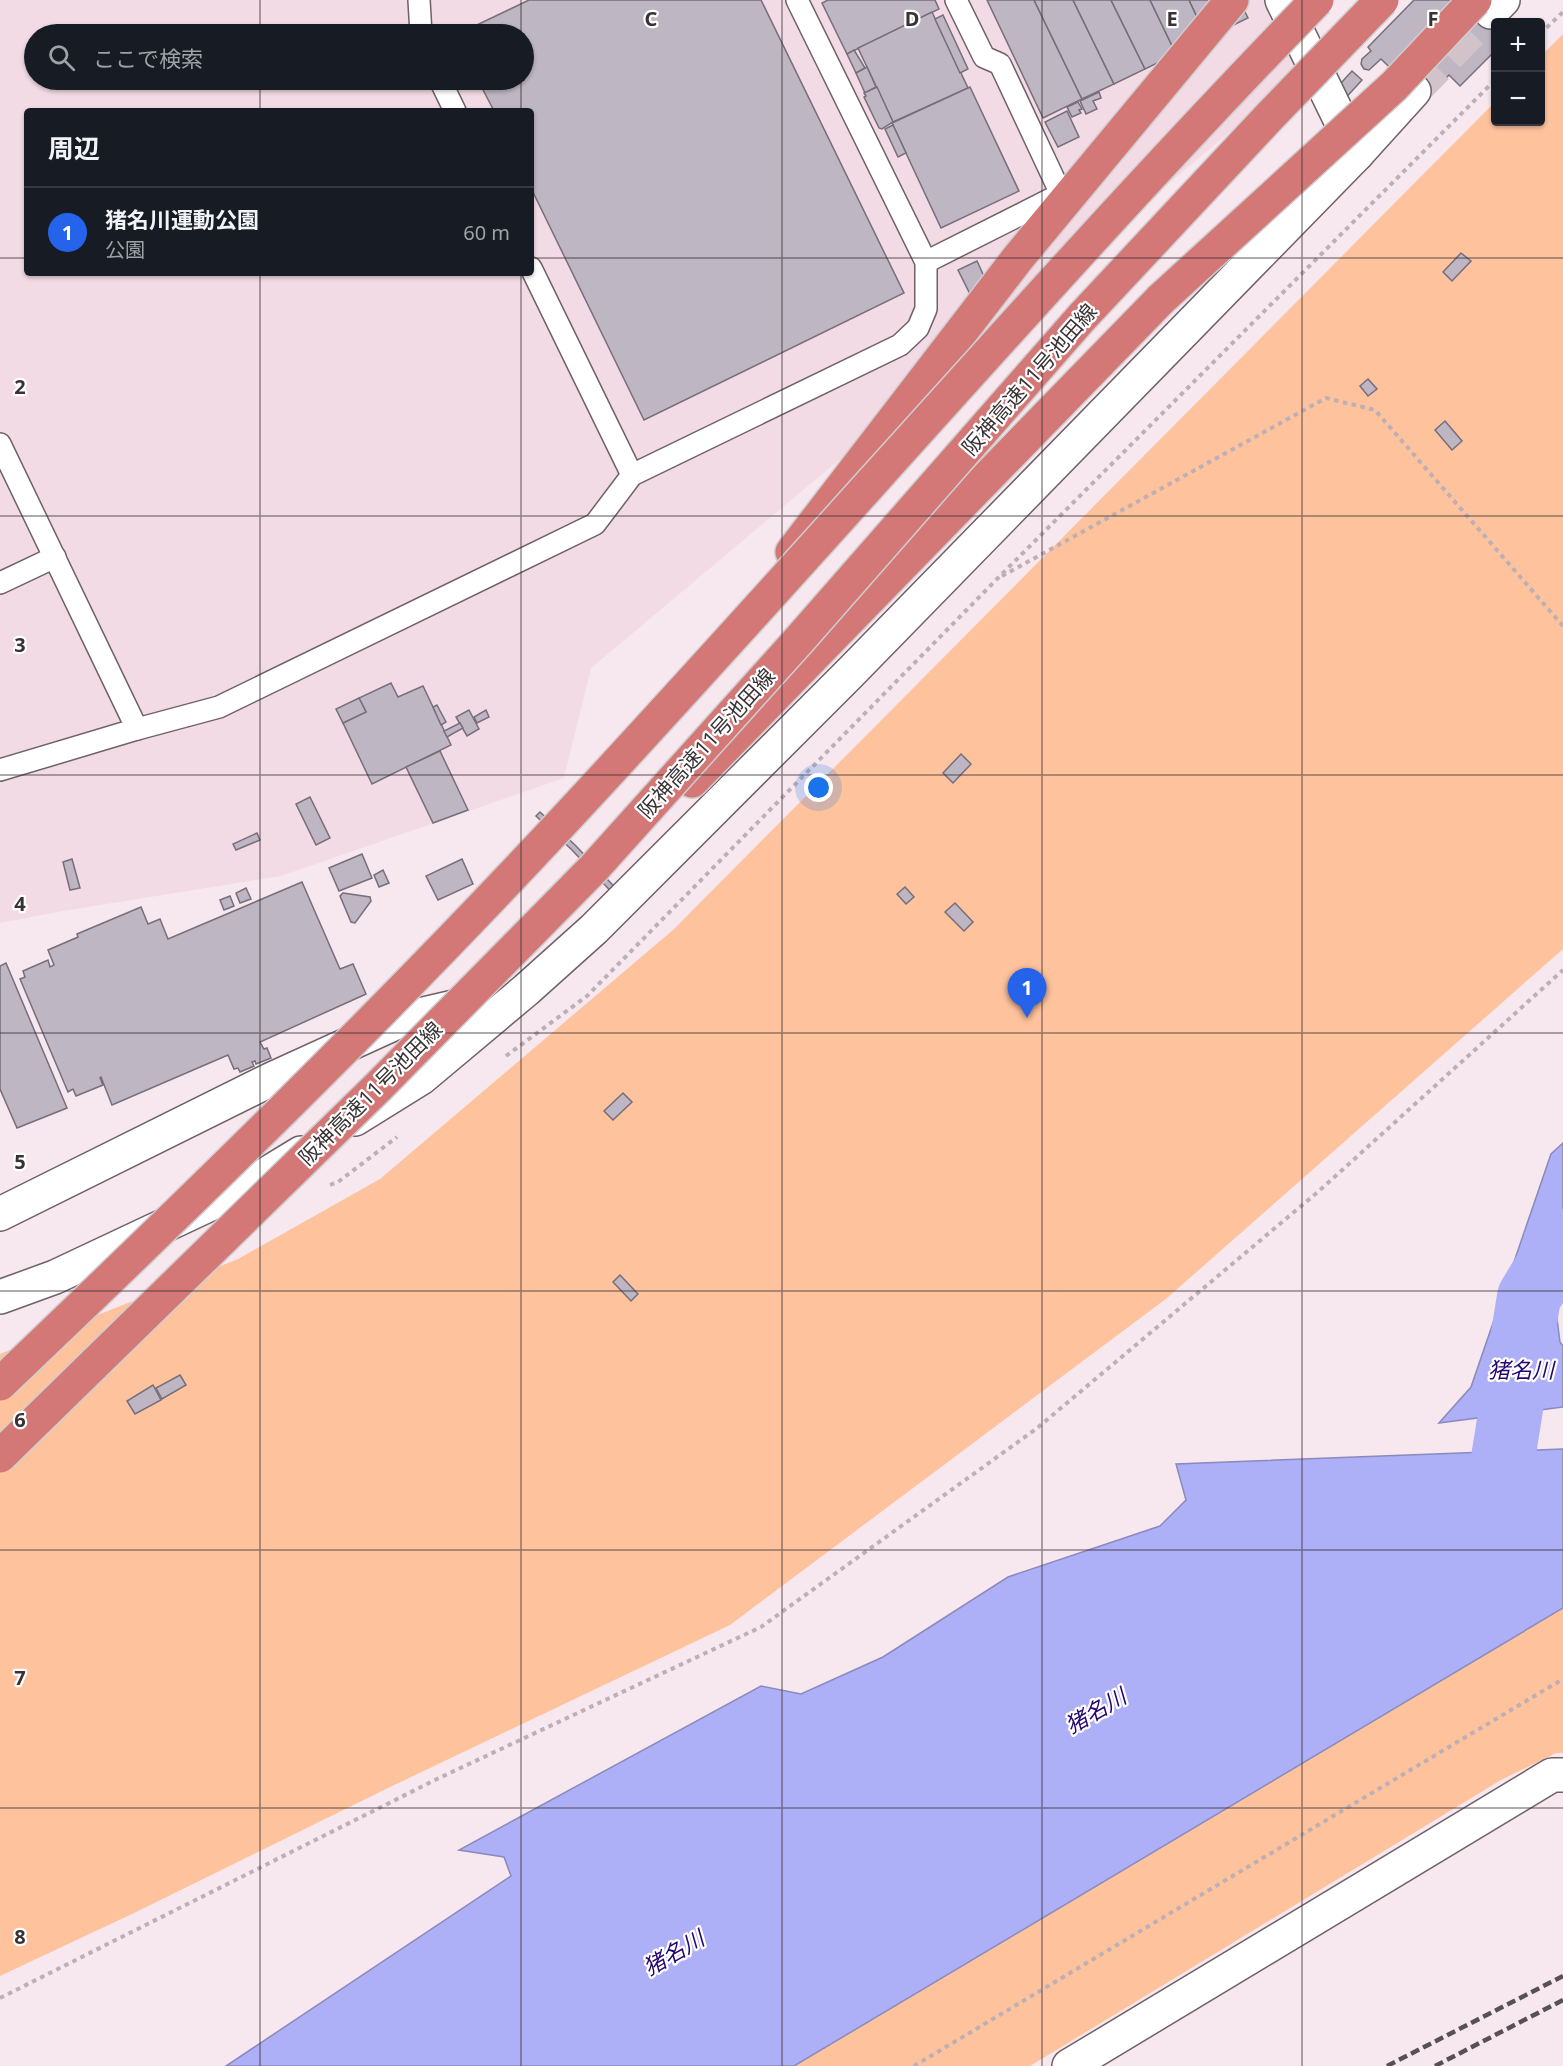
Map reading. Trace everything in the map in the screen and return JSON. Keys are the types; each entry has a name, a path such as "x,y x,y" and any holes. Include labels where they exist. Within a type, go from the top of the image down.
{"highway":[{"path":"696,676 1018,258 1232,0"},
{"path":"0,1384 332,1062 556,829 1056,277 1240,79 1317,0"},
{"name":"阪神高速11号池田線","path":"0,1456 379,1086 594,868 799,640 1082,317 1382,0"},
{"path":"594,868 661,813 1161,299 1394,87 1490,4"}],"street":[{"path":"1282,0 1357,154"},
{"path":"0,1297 56,1277 240,1190 421,1078 526,990 594,929 842,681 1357,154 1414,91"},
{"path":"0,1214 270,1080 406,1018 526,990"},
{"path":"1069,2066 1552,1776 1563,1775"}],"lane":[{"path":"419,0 420,24"},
{"path":"0,770 219,707 595,524 632,475 900,345 918,328 926,309 926,262 796,0"},
{"path":"926,262 1061,194 1000,64 984,57 956,0"},
{"path":"445,90 454,108"},
{"path":"534,274 632,475"},
{"path":"0,444 137,729"},
{"path":"0,583 55,556"}],"path":[{"path":"1545,29 1563,12"},
{"path":"997,579 1326,398 1375,410 1563,626"},
{"path":"0,1998 437,1779 761,1627 1036,1429 1319,1191 1563,970"},
{"path":"914,2066 1563,1679"}],"shaded area":[{"path":"0,0 1263,0 1298,75 591,668 564,778 281,876 0,923"},
{"path":"1563,34 1563,949 1167,1298 730,1625 0,1976 0,1354 238,1259 380,1179 673,930 1491,106 1491,126 1545,126 1545,52"},
{"path":"1563,1608 1563,1753 1556,1753 1501,1780 1030,2066 794,2066"}],"water":[{"name":"猪名川","path":"1563,1143 1563,1294 1555,1303 1560,1342 1563,1346 1563,1407 1439,1423 1471,1387 1551,1154"},
{"path":"1563,1449 1563,1608 794,2066 226,2066 511,1876 504,1857 459,1850 761,1686 801,1694 883,1657 1008,1577 1160,1526 1186,1500 1176,1464"}],"building":[{"path":"529,0 761,0 904,293 644,420 534,194 534,108 492,108 483,90 534,90 534,24 479,24"},
{"path":"828,0 935,0 939,9 847,54 822,3"},
{"path":"987,0 1034,0 1082,99 1043,118"},
{"path":"1034,0 1073,0 1114,84 1082,99"},
{"path":"1073,0 1111,0 1145,69 1114,84"},
{"path":"1111,0 1150,0 1176,54 1145,69"},
{"path":"1150,0 1189,0 1207,38 1176,54"},
{"path":"1189,0 1239,0 1248,18 1207,38"},
{"path":"1414,0 1478,0 1493,18 1491,55 1460,86 1449,75 1424,101 1381,59 1369,70 1364,69 1361,64 1362,59 1371,51 1368,47"},
{"path":"932,12 968,88 893,122 858,48"},
{"path":"943,15 968,69 960,73 935,19"},
{"path":"854,50 865,68 856,73 847,54"},
{"path":"867,67 876,87 865,93 856,73"},
{"path":"1352,71 1362,80 1341,103 1331,94"},
{"path":"877,87 893,122 882,129 879,128 864,97 866,96 864,93"},
{"path":"970,87 1019,191 941,228 892,123"},
{"path":"1099,92 1101,98 1093,101 1097,109 1086,114 1080,101"},
{"path":"1078,102 1082,109 1079,110 1081,113 1072,117 1067,107"},
{"path":"1067,111 1079,137 1058,147 1045,122"},
{"path":"893,125 906,153 898,157 885,129"},
{"path":"1461,253 1471,261 1452,281 1443,272"},
{"path":"977,261 988,285 970,294 958,270"},
{"path":"1368,379 1377,389 1368,396 1360,386"},
{"path":"1445,421 1462,441 1452,450 1435,430"},
{"path":"391,683 398,697 423,686 451,745 372,784 343,723 366,712 359,698"},
{"path":"359,698 366,712 343,723 336,709"},
{"path":"437,705 446,722 441,725 433,707"},
{"path":"469,710 479,729 467,736 456,717"},
{"path":"486,710 489,717 477,723 474,717"},
{"path":"460,723 463,728 447,737 444,731"},
{"path":"440,751 468,810 433,823 406,767"},
{"path":"961,754 971,764 953,783 943,773"},
{"path":"310,797 330,838 316,845 296,804"},
{"path":"540,812 623,896 619,900 536,816"},
{"path":"257,833 260,840 236,850 233,844"},
{"path":"362,854 372,878 339,891 329,868"},
{"path":"72,859 80,888 70,890 63,862"},
{"path":"462,859 473,884 438,900 426,876"},
{"path":"383,870 389,883 379,887 374,875"},
{"path":"302,882 340,969 353,964 366,994 260,1042 264,1049 267,1048 271,1058 256,1064 255,1061 252,1062 254,1066 240,1072 238,1068 234,1069 228,1055 112,1105 101,1077 103,1085 76,1096 73,1089 68,1092 20,979 25,977 23,971 48,960 50,967 54,965 48,950 78,937 77,934 141,907 148,924 160,919 168,939"},
{"path":"905,887 914,897 906,904 897,894"},
{"path":"246,888 251,899 240,903 236,893"},
{"path":"343,893 370,897 371,901 355,923 351,922 340,896"},
{"path":"230,896 234,906 224,910 220,900"},
{"path":"955,903 973,922 964,931 945,912"},
{"path":"6,963 67,1108 17,1128 0,1089 0,966"},
{"path":"623,1093 632,1102 613,1120 604,1111"},
{"path":"620,1275 638,1294 631,1301 613,1282"},
{"path":"180,1375 186,1385 162,1399 156,1388"},
{"path":"153,1385 161,1400 135,1414 127,1401"}],"waterway":[{"name":"猪名川","path":"1444,1509 1500,1477 1529,1297 1563,1241"}],"tunnel":[{"path":"1414,91 1491,12"}],"railway":[{"path":"1387,2066 1563,1976"},
{"path":"1435,2066 1563,2000"}],"place":[{"name":"猪名川運動公園","path":"1027,1018"}]}
